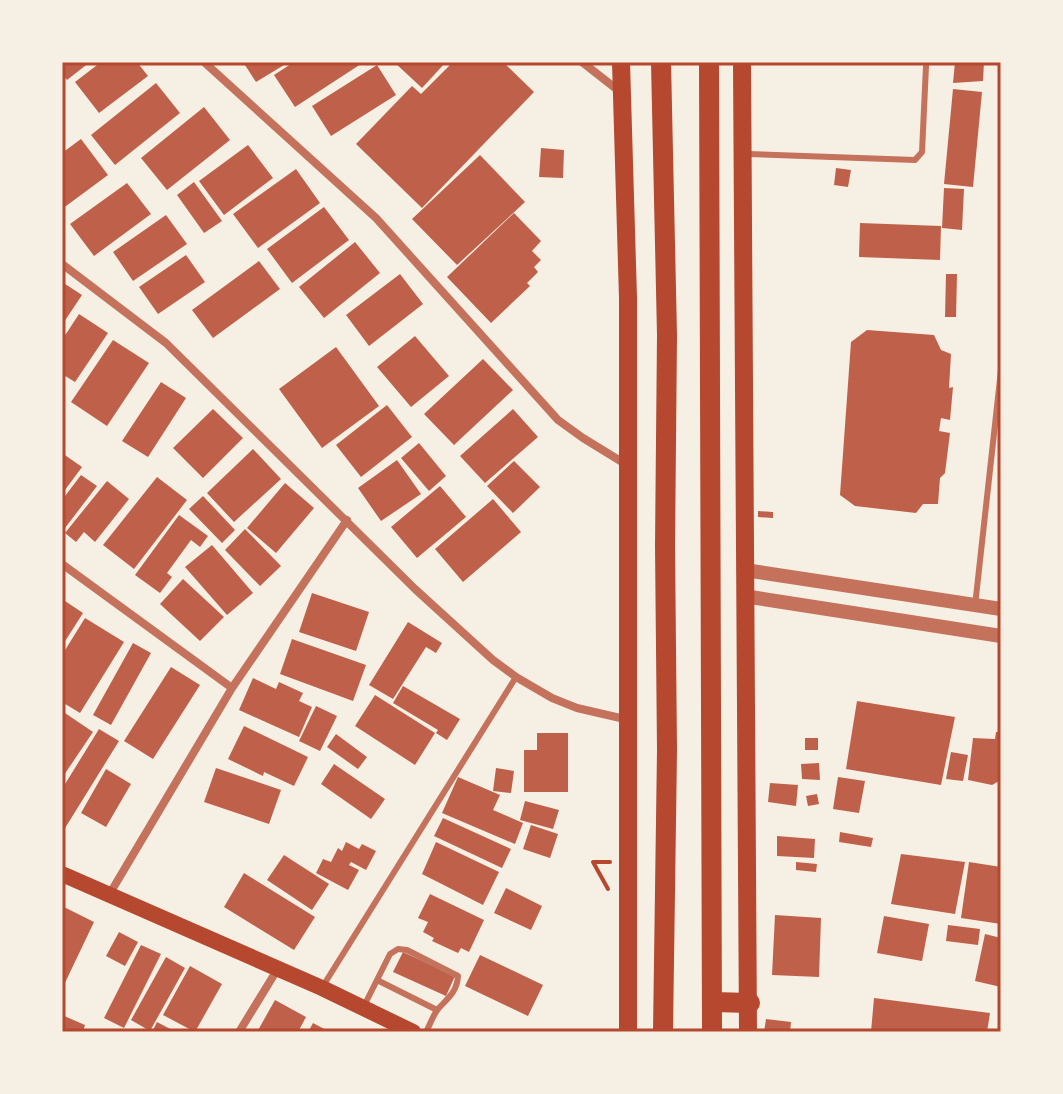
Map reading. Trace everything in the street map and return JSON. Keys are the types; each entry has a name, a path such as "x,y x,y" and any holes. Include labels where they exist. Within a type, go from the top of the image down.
{"highway":[{"path":"661,62 667,335 663,1032"},
{"path":"709,62 712,1032"},
{"path":"713,1002 750,1003"}],"main road":[{"path":"621,62 628,298 628,1032"},
{"path":"742,62 748,1032"},
{"path":"64,880 109,895 322,988 413,1032"}],"street":[{"path":"204,62 376,218 558,420 628,465"},
{"path":"582,62 621,93"},
{"path":"62,264 166,343 415,589 493,660 552,698 577,708 630,720"},
{"path":"109,895 232,688 347,520"},
{"path":"62,564 232,688"},
{"path":"745,570 1001,609"},
{"path":"744,596 1001,636"},
{"path":"239,1032 277,970"}],"lane":[{"path":"743,153 915,160 922,152 926,66"},
{"path":"975,606 1001,372"},
{"path":"322,988 516,677"},
{"path":"363,1008 390,954 398,949 458,976 458,983 446,1003 437,1010 426,1032"},
{"path":"377,980 437,1010"}],"building":[{"path":"62,62 90,62 67,80 62,74"},
{"path":"101,62 137,62 148,76 99,113 75,82"},
{"path":"243,62 289,62 256,82"},
{"path":"294,62 364,62 295,107 274,75"},
{"path":"394,62 446,62 422,88"},
{"path":"453,62 503,62 534,92 422,208 356,144 412,86 421,94"},
{"path":"955,62 984,62 983,81 953,83"},
{"path":"377,65 396,95 331,136 312,106"},
{"path":"156,83 180,113 115,165 91,135"},
{"path":"953,89 982,92 973,187 944,184"},
{"path":"204,107 230,140 167,190 141,158"},
{"path":"81,139 108,175 62,209 62,153"},
{"path":"248,145 273,178 224,215 199,181"},
{"path":"541,148 564,150 563,178 539,177"},
{"path":"480,155 525,202 457,265 412,219"},
{"path":"836,168 851,170 848,187 834,185"},
{"path":"296,169 320,203 258,248 233,214"},
{"path":"194,182 222,221 204,233 177,195"},
{"path":"127,183 151,214 94,256 70,224"},
{"path":"944,188 964,189 962,230 942,228"},
{"path":"324,207 349,240 292,283 267,249"},
{"path":"514,213 541,241 532,251 541,260 534,267 538,272 527,283 530,286 491,323 447,277"},
{"path":"166,215 187,244 133,281 113,252"},
{"path":"860,223 941,226 940,260 859,257"},
{"path":"355,242 380,273 324,318 299,287"},
{"path":"186,255 205,282 158,314 139,287"},
{"path":"259,261 280,289 213,338 192,310"},
{"path":"400,274 423,304 369,346 346,315"},
{"path":"946,274 957,274 956,317 945,317"},
{"path":"62,282 82,295 62,325"},
{"path":"79,314 108,333 75,382 62,374 62,340"},
{"path":"867,330 934,335 941,350 951,354 949,388 953,387 950,420 941,418 939,431 950,433 945,473 940,478 938,504 923,504 916,513 855,506 840,495 851,342"},
{"path":"415,336 449,376 411,407 377,367"},
{"path":"113,340 149,363 107,426 71,402"},
{"path":"336,347 379,406 322,448 279,389"},
{"path":"483,359 513,390 454,445 424,414"},
{"path":"161,382 186,398 148,457 122,441"},
{"path":"387,405 412,437 361,477 336,445"},
{"path":"213,409 243,438 203,478 173,448"},
{"path":"513,409 538,437 485,483 460,456"},
{"path":"419,443 446,476 429,491 401,458"},
{"path":"253,449 281,479 234,522 207,493"},
{"path":"62,453 82,467 62,494"},
{"path":"397,460 421,494 381,521 358,488"},
{"path":"514,461 540,487 513,513 487,486"},
{"path":"81,475 97,486 62,532 62,500"},
{"path":"157,477 187,500 134,569 103,545"},
{"path":"107,481 129,499 95,542 84,532 76,542 65,533"},
{"path":"285,483 314,508 276,553 247,528"},
{"path":"440,486 466,517 417,558 391,527"},
{"path":"203,496 235,530 222,543 189,509"},
{"path":"493,499 521,532 463,582 435,549"},
{"path":"758,511 773,512 773,518 758,517"},
{"path":"179,515 208,536 200,547 191,540 167,573 172,577 160,593 135,575"},
{"path":"245,529 281,566 260,586 225,550"},
{"path":"212,545 253,593 227,615 185,567"},
{"path":"183,579 224,617 200,641 160,604"},
{"path":"312,593 369,612 356,651 299,632"},
{"path":"62,599 83,613 62,646"},
{"path":"85,618 124,642 80,713 62,702 62,655"},
{"path":"408,622 442,643 436,653 426,647 393,699 369,685"},
{"path":"292,639 366,665 353,701 280,674"},
{"path":"133,643 151,653 111,725 93,715"},
{"path":"171,667 200,685 153,759 124,741"},
{"path":"253,678 276,689 279,682 303,693 299,701 312,707 299,737 239,710"},
{"path":"403,686 460,719 447,740 436,733 438,730 393,703"},
{"path":"375,695 435,733 415,765 355,726"},
{"path":"857,701 955,717 941,785 846,769"},
{"path":"316,706 337,716 320,751 299,741"},
{"path":"62,711 93,732 62,778"},
{"path":"244,726 308,757 294,786 264,772 263,776 228,759"},
{"path":"99,729 119,741 62,833 62,789"},
{"path":"996,732 1001,732 1001,780 992,785 968,780 973,738 995,739"},
{"path":"537,733 568,733 568,792 524,792 524,750 537,750"},
{"path":"336,734 367,757 358,769 327,747"},
{"path":"805,738 818,738 818,750 805,750"},
{"path":"951,752 968,755 963,781 946,779"},
{"path":"819,763 820,780 802,779 801,764"},
{"path":"334,764 385,799 371,819 321,784"},
{"path":"216,768 281,790 269,824 204,802"},
{"path":"496,768 514,771 511,793 493,791"},
{"path":"106,769 131,784 106,827 81,813"},
{"path":"458,777 500,795 493,810 523,823 515,844 442,813"},
{"path":"838,777 865,781 859,813 833,809"},
{"path":"770,783 798,785 796,806 768,802"},
{"path":"817,794 819,804 808,806 806,796"},
{"path":"525,801 559,810 553,829 520,820"},
{"path":"443,818 511,849 502,868 434,836"},
{"path":"531,825 558,834 550,858 523,849"},
{"path":"840,832 873,838 871,847 839,842"},
{"path":"777,836 815,839 814,858 777,856"},
{"path":"346,842 359,849 362,844 376,851 366,870 351,862 349,865 359,870 348,890 316,873 323,859 331,862 338,848 342,851"},
{"path":"436,842 499,872 483,905 422,874"},
{"path":"901,854 965,862 955,914 891,904"},
{"path":"284,855 329,884 312,910 267,880"},
{"path":"796,862 817,864 816,872 796,870"},
{"path":"969,862 1001,867 1001,924 961,918"},
{"path":"244,873 315,917 294,950 224,907"},
{"path":"506,888 542,906 531,930 494,913"},
{"path":"430,894 484,920 469,952 461,948 458,953 432,941 434,938 423,932 428,922 418,918"},
{"path":"62,906 94,922 62,989"},
{"path":"775,915 821,918 819,977 772,975"},
{"path":"884,916 929,924 922,961 877,953"},
{"path":"948,925 980,929 978,945 946,941"},
{"path":"119,932 138,942 125,966 106,956"},
{"path":"985,934 1001,938 1001,987 975,981"},
{"path":"141,945 161,954 124,1028 104,1018"},
{"path":"403,952 455,976 446,996 393,972"},
{"path":"480,955 543,985 528,1016 465,986"},
{"path":"166,957 185,968 150,1031 131,1020"},
{"path":"190,966 222,984 195,1032 163,1015"},
{"path":"874,998 990,1013 987,1032 871,1032"},
{"path":"275,1000 306,1017 298,1032 257,1032"},
{"path":"62,1015 85,1025 83,1032 62,1032"},
{"path":"766,1019 791,1022 790,1032 764,1032"},
{"path":"157,1022 176,1032 152,1032"},
{"path":"313,1023 330,1032 308,1032"}]}
